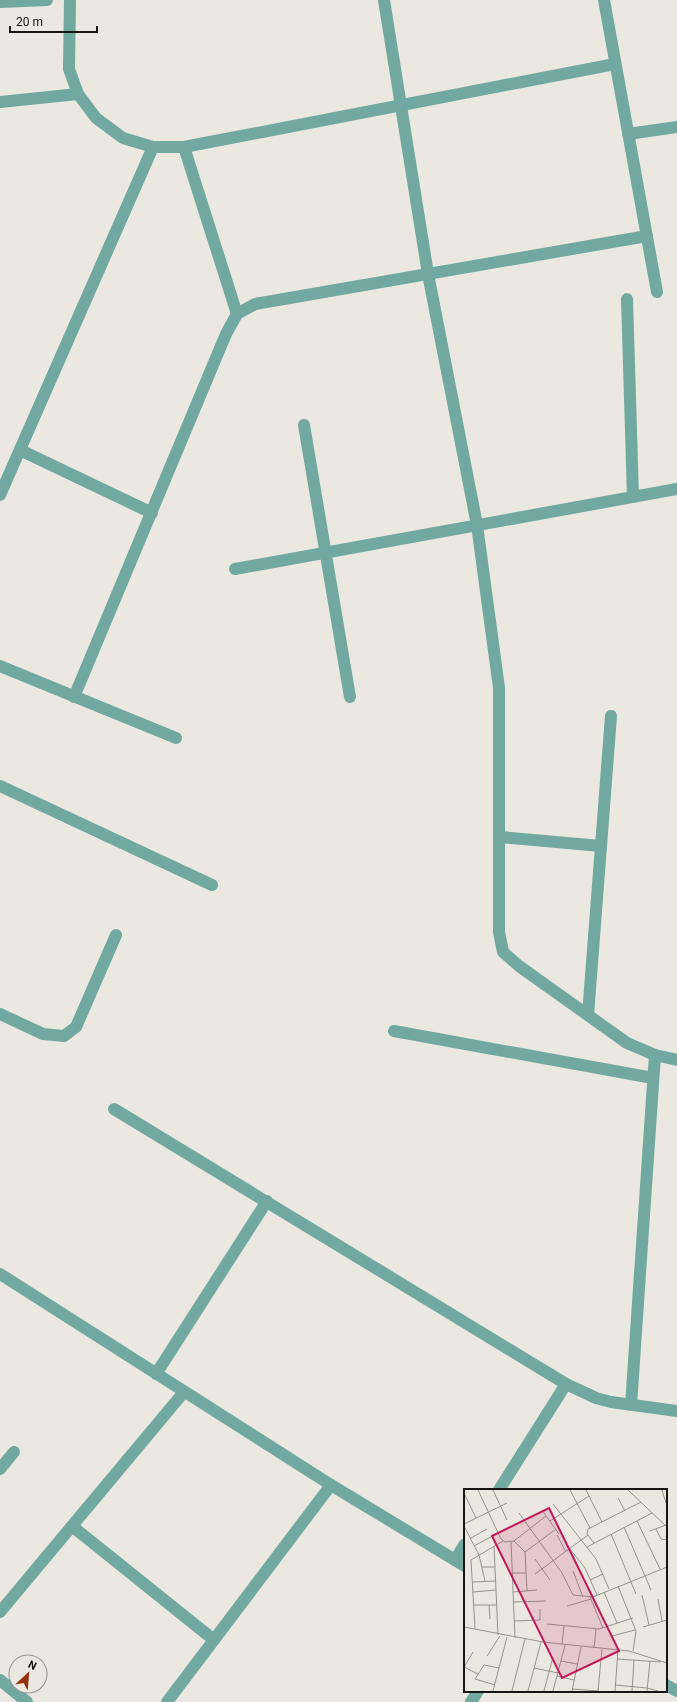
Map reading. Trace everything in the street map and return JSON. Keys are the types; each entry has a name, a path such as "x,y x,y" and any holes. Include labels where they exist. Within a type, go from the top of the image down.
{"street":[{"path":"0,2 47,0"},
{"path":"70,0 69,69 78,94 96,118 124,138 153,146 184,147 615,64"},
{"path":"384,0 428,274 477,525 499,688 499,932 503,952 519,966 627,1043 655,1055 677,1060"},
{"path":"604,0 657,292"},
{"path":"0,102 78,94"},
{"path":"628,134 677,127"},
{"path":"0,495 153,146"},
{"path":"184,147 238,314"},
{"path":"74,697 226,334 238,314 254,304 647,236"},
{"path":"628,299 633,497"},
{"path":"304,425 350,697"},
{"path":"20,450 152,513"},
{"path":"235,569 677,489"},
{"path":"0,666 176,738"},
{"path":"588,1015 611,716"},
{"path":"0,786 212,885"},
{"path":"500,837 601,846"},
{"path":"0,1014 43,1034 64,1036 76,1027 116,935"},
{"path":"394,1031 653,1078"},
{"path":"631,1405 655,1055"},
{"path":"114,1108 566,1384 596,1398 631,1405 677,1411"},
{"path":"156,1374 267,1201"},
{"path":"0,1274 331,1485 460,1563 464,1548"},
{"path":"500,1489 566,1384"},
{"path":"0,1612 184,1392"},
{"path":"0,1469 14,1452"},
{"path":"167,1702 331,1485"},
{"path":"72,1526 214,1640"},
{"path":"0,1680 27,1702"},
{"path":"667,1686 677,1693 672,1702"},
{"path":"471,1702 477,1692"}]}
